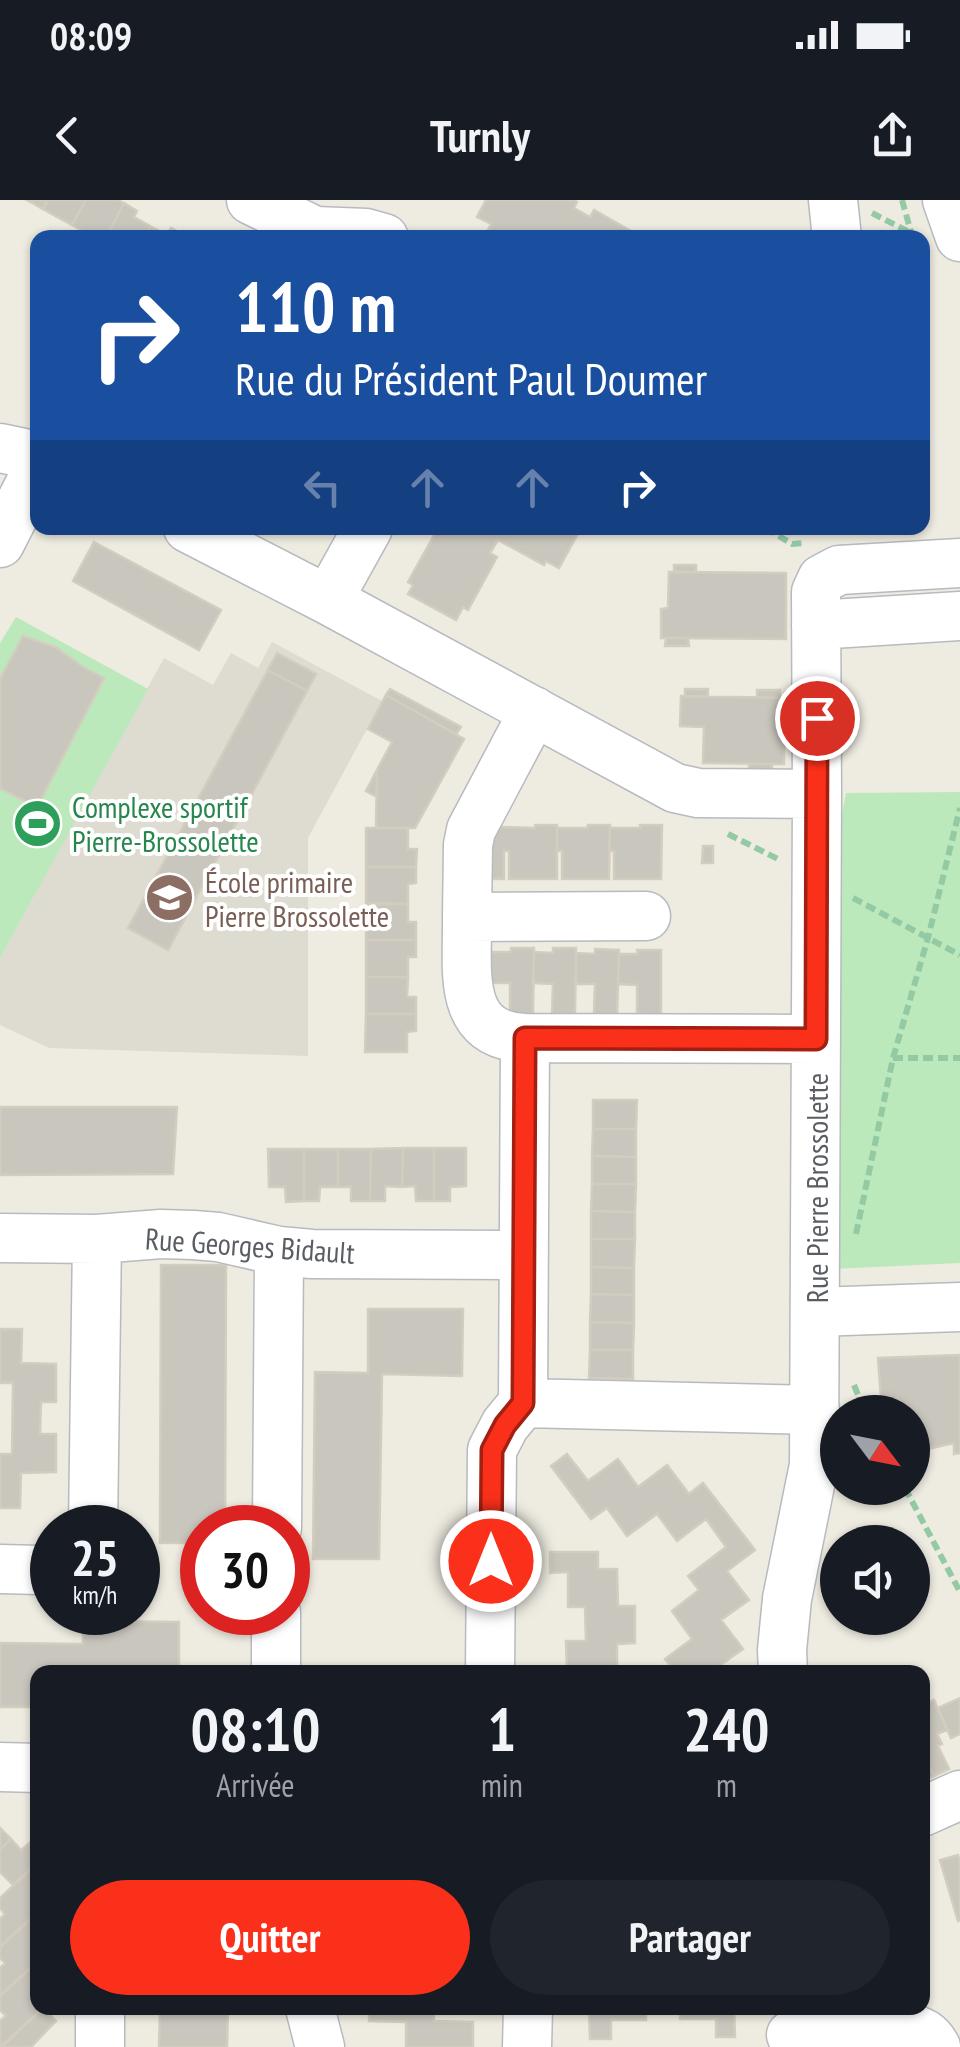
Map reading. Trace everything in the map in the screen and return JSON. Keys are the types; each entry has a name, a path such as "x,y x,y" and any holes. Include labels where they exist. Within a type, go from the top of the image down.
{"street":[{"path":"251,200 314,230"},
{"path":"947,200 960,237"},
{"path":"0,448 30,454"},
{"path":"0,543 30,484"},
{"path":"202,535 682,790 817,794"},
{"path":"328,600 364,535"},
{"path":"873,548 960,563"},
{"name":"Rue Pierre Brossolette","path":"783,1665 787,1599 814,1465 816,592 822,580 873,548"},
{"path":"816,624 960,616"},
{"path":"534,711 471,830 468,844 469,996 481,1021 506,1037 816,1039"},
{"path":"467,917 646,916"},
{"path":"490,1665 492,1450 523,1403 525,1038"},
{"name":"Rue Georges Bidault","path":"0,1238 97,1239 193,1234 312,1254 524,1255"},
{"path":"93,1505 97,1239"},
{"path":"277,1505 279,1251"},
{"path":"816,1312 960,1308"},
{"path":"523,1403 815,1410"},
{"path":"0,1570 30,1570"},
{"path":"276,1635 276,1665"},
{"path":"0,1767 30,1768"},
{"path":"930,1808 960,1795"},
{"path":"100,2015 100,2047"},
{"path":"312,2015 320,2047"},
{"path":"527,2047 528,2015"},
{"path":"791,2030 916,2028 936,2047"}],"path":[{"path":"902,200 910,230"},
{"path":"844,215 900,230"},
{"path":"854,1242 892,1058 928,938 960,808"},
{"path":"892,1058 960,1058"},
{"path":"849,1370 858,1395"},
{"path":"913,1505 960,1592"}],"shaded area":[{"name":"École primaire Pierre Brossolette","path":"272,642 382,701 308,838 308,1056 49,1048 0,1025 0,958 164,658 213,685 231,653 258,668"}],"green space":[{"name":"Complexe sportif Pierre-Brossolette","path":"16,617 148,689 0,958 0,643"},
{"path":"960,792 960,1263 833,1269 834,855 846,793"}],"building":[{"path":"27,200 48,200 43,209"},
{"path":"48,200 86,200 72,225 43,209"},
{"path":"86,200 124,203 110,230 81,230 72,225"},
{"path":"486,200 574,200 574,208 590,217 594,210 629,230 488,230 491,224 477,217"},
{"path":"124,203 137,211 134,217 150,226 148,230 110,230"},
{"path":"434,535 577,535 559,568 546,561 544,565 498,540 490,553 497,557 468,610 463,607 456,620 408,594 413,585 408,582"},
{"path":"94,542 221,610 199,650 73,581"},
{"path":"674,565 696,565 696,572 674,572"},
{"path":"669,572 786,573 786,639 661,638 661,609 668,608"},
{"path":"23,636 57,648 104,678 37,807 0,788 0,679"},
{"path":"666,638 688,638 689,646 665,646"},
{"path":"277,653 316,674 307,691 268,670"},
{"path":"268,670 307,691 168,950 128,928"},
{"path":"390,689 461,727 456,734 386,695"},
{"path":"685,689 708,689 708,697 685,697"},
{"path":"757,690 780,690 780,698 757,697"},
{"path":"386,695 464,739 415,828 376,828 377,770 392,742 368,729"},
{"path":"681,696 784,698 784,764 703,763 704,727 680,726"},
{"path":"749,764 772,764 772,772 749,771"},
{"path":"377,770 377,797 366,791"},
{"path":"557,825 557,879 509,879 509,851 504,851 504,879 491,879 491,841 498,827"},
{"path":"610,825 609,879 562,879 557,828"},
{"path":"640,825 662,825 661,879 614,879 610,828 641,828"},
{"path":"366,828 408,828 408,849 417,849 416,867 366,867"},
{"path":"703,846 713,846 713,863 702,863"},
{"path":"366,867 416,867 416,883 408,884 408,904 366,904"},
{"path":"366,904 408,904 408,922 416,922 416,940 366,940"},
{"path":"366,940 416,940 416,957 408,957 408,977 366,977"},
{"path":"511,948 534,948 533,1014 510,1013 510,983 491,983 491,952 511,952"},
{"path":"553,948 576,948 575,1014 552,1014 553,984 533,983 534,952 553,953"},
{"path":"595,949 619,950 617,1015 594,1014 595,984 576,984 576,953 595,954"},
{"path":"637,950 661,950 661,1016 637,1016 637,985 618,984 619,954 638,954"},
{"path":"366,977 408,977 407,997 416,997 416,1014 366,1014"},
{"path":"366,1014 416,1014 416,1031 407,1032 407,1052 365,1052"},
{"path":"593,1100 637,1100 636,1129 593,1129"},
{"path":"0,1107 177,1107 173,1174 0,1175"},
{"path":"593,1129 636,1129 636,1157 592,1156"},
{"path":"403,1148 402,1187 385,1186 385,1201 370,1201 371,1149"},
{"path":"403,1148 434,1148 434,1201 416,1201 415,1186 402,1187"},
{"path":"434,1148 466,1148 466,1186 450,1187 450,1201 434,1201"},
{"path":"268,1149 304,1149 304,1201 286,1202 285,1187 269,1187"},
{"path":"304,1149 338,1149 338,1187 320,1187 319,1201 304,1201"},
{"path":"338,1149 371,1149 370,1201 351,1201 351,1187 338,1187"},
{"path":"592,1156 636,1157 636,1184 592,1184"},
{"path":"592,1184 636,1184 635,1212 591,1211"},
{"path":"591,1211 635,1212 635,1239 591,1239"},
{"path":"591,1239 635,1239 634,1268 591,1267"},
{"path":"161,1265 226,1265 225,1505 180,1505 180,1543 160,1543"},
{"path":"591,1267 634,1268 634,1295 591,1294"},
{"path":"591,1294 634,1295 634,1323 590,1322"},
{"path":"368,1309 463,1309 462,1376 382,1374 379,1559 313,1559 315,1372 368,1373"},
{"path":"590,1322 634,1323 633,1350 590,1350"},
{"path":"0,1329 22,1329 21,1363 56,1364 56,1402 41,1402 40,1434 56,1434 56,1472 21,1473 20,1508 0,1508 0,1454 12,1454 13,1383 0,1383"},
{"path":"590,1350 633,1350 633,1379 589,1378"},
{"path":"960,1355 960,1453 954,1454 954,1443 930,1449 930,1395 881,1395 878,1358"},
{"path":"567,1454 588,1481 618,1459 638,1487 667,1465 689,1494 703,1483 755,1550 727,1571 749,1600 721,1620 743,1649 721,1665 670,1665 665,1659 692,1639 672,1611 699,1590 688,1576 726,1547 706,1519 677,1541 657,1514 627,1536 607,1508 591,1519 551,1466"},
{"path":"550,1552 598,1552 598,1569 617,1569 618,1606 635,1606 635,1643 617,1644 617,1665 567,1665 566,1641 586,1641 585,1607 568,1607 568,1572 550,1573"},
{"path":"160,1622 179,1622 179,1665 30,1665 30,1707 0,1707 0,1643 83,1644 83,1635 160,1635"},
{"path":"960,1698 960,1734 951,1738 938,1708"},
{"path":"934,1700 947,1730 937,1734 949,1769 934,1776 930,1768 930,1702"},
{"path":"0,1828 11,1839 0,1850"},
{"path":"11,1839 21,1850 30,1843 30,1869 13,1885 0,1872 0,1850"},
{"path":"958,1855 960,1920 958,1921 940,1860"},
{"path":"30,1870 30,1919 0,1947 0,1919 5,1914 0,1898"},
{"path":"30,1919 30,1968 0,1996 0,1968 5,1963 0,1958 0,1947"},
{"path":"30,1968 30,2015 35,2015 0,2047 0,2021 6,2016 0,2010 0,1996"},
{"path":"36,2015 50,2015 56,2021 31,2047 2,2047"},
{"path":"160,2015 228,2015 227,2047 159,2047"},
{"path":"369,2015 434,2015 434,2021 473,2022 473,2047 406,2047 406,2022 369,2021"},
{"path":"589,2015 646,2015 646,2020 611,2020 611,2039 590,2039"},
{"path":"680,2015 734,2015 735,2037 716,2037 716,2019 680,2019"}],"place":[{"name":"Complexe sportif Pierre-Brossolette","path":"37,823"},
{"name":"École primaire Pierre Brossolette","path":"170,898"}],"route":[{"path":"491,1561 492,1450 523,1403 525,1038 816,1039 817,718"}]}
